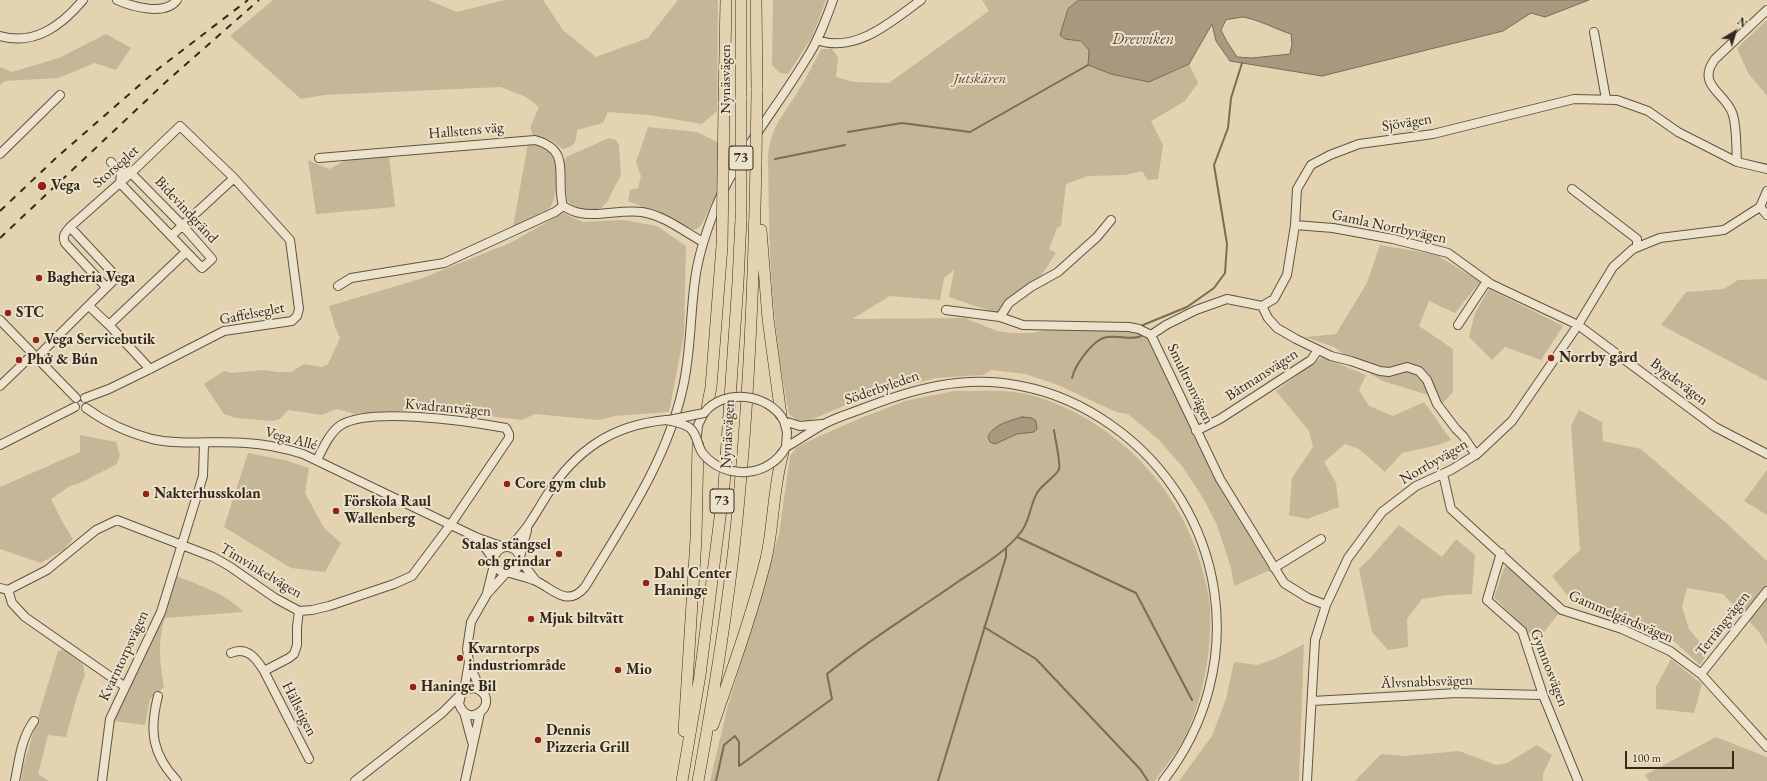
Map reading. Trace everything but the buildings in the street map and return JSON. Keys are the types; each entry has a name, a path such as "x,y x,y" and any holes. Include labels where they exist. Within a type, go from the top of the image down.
{"highway":[{"path":"706,410 711,387 722,246 726,0"},
{"name":"Nynäsvägen","path":"682,781 705,637 724,486 741,219 741,0"},
{"name":"Nynäsvägen","path":"698,781 727,600 740,487 757,205 756,0"},
{"path":"757,205 765,290 783,418"},
{"path":"682,781 696,539 697,440"},
{"path":"703,752 744,636 766,559 779,465 784,450"}],"street":[{"path":"0,36 27,38 55,28 72,13 82,0"},
{"path":"117,0 138,8 169,8 177,0"},
{"path":"494,562 500,572 536,581 558,595 574,596 580,593 637,500 656,466 668,436 683,387 695,280 703,242 715,209 727,182 748,146 817,40 833,0"},
{"path":"817,40 822,42 846,43 873,34 921,0"},
{"path":"1737,162 1733,114 1708,79 1708,68 1715,59 1767,10"},
{"path":"1594,32 1606,99"},
{"path":"0,154 60,95"},
{"name":"Sjövägen","path":"1262,306 1274,299 1287,275 1295,224 1297,189 1311,165 1330,155 1359,144 1432,134 1574,99 1606,99 1617,100 1648,111 1678,132 1737,162 1767,168"},
{"name":"Storseglet","path":"70,227 131,173 180,126"},
{"name":"Gaffelseglet","path":"85,398 109,389 150,369 224,330 292,321 298,316 299,309 290,240 234,178 180,126"},
{"name":"Hallstens väg","path":"319,158 535,140 549,145 557,154 560,162 561,200 563,206"},
{"path":"111,162 121,173 131,173"},
{"path":"120,183 121,173"},
{"name":"Bidevindgränd","path":"120,183 202,268 212,259 183,226 131,173"},
{"path":"171,236 234,178"},
{"path":"1572,189 1636,239 1637,247"},
{"path":"1767,191 1760,207 1767,215"},
{"path":"338,286 351,278 451,261 555,212 563,206 580,213 595,214 631,211 656,216 703,242"},
{"name":"Norrbyvägen","path":"1307,781 1315,640 1326,605 1348,558 1382,512 1416,486 1443,474 1476,455 1512,421 1578,325 1613,267 1633,249 1660,238 1724,230 1760,207"},
{"path":"1000,317 1009,303 1058,272 1097,236 1111,220"},
{"name":"Gamla Norrbyvägen","path":"1295,224 1333,228 1393,239 1448,253 1487,281 1578,325"},
{"path":"0,386 89,306 114,280 115,276 70,227 64,234 65,243 106,287"},
{"path":"109,325 186,252"},
{"path":"1458,325 1487,281"},
{"path":"1151,335 1166,325 1196,310 1227,300 1262,306 1268,318 1276,328 1318,350 1380,371 1389,372 1407,367 1418,371 1427,380 1437,404 1456,430 1463,436 1476,455"},
{"path":"89,306 150,369"},
{"name":"Smultronvägen","path":"946,310 1000,317 1023,325 1129,327 1139,329 1151,335 1220,479 1274,568 1284,583 1308,598 1326,605"},
{"path":"0,320 76,398"},
{"name":"Bygdevägen","path":"1578,325 1716,427 1767,454"},
{"name":"Båtmansvägen","path":"1196,430 1220,419 1311,360 1318,350"},
{"name":"Söderbyleden","path":"784,450 825,423 899,394 932,386 954,383 987,382 1020,385 1072,403 1103,420 1146,453 1171,483 1189,513 1207,558 1214,584 1217,636 1213,674 1203,710 1181,755 1163,781"},
{"path":"76,398 80,396 85,398 88,403 86,408"},
{"path":"487,594 496,551 507,547 528,527 564,471 584,452 602,439 624,429 706,410 721,400 743,397 759,400 775,409 783,418 787,432 784,450 773,463 760,470 732,472 718,466 704,455 697,440 686,426 666,420"},
{"path":"0,445 75,407 74,403 76,398"},
{"name":"Vega Allé","path":"75,407 83,410 86,408 98,416 125,429 153,439 204,444 245,442 284,448 317,460 478,538 507,547"},
{"path":"697,440 698,425 706,410"},
{"name":"Kvadrantvägen","path":"317,460 334,431 342,425 359,419 422,417 506,428 509,438 451,524"},
{"name":"Söderbyleden","path":"783,418 800,426 825,423"},
{"name":"Kvarntorpsvägen","path":"102,781 110,719 124,686 161,612 203,476 204,444"},
{"name":"Gammelgårdsvägen","path":"1443,474 1451,509 1562,610 1622,629 1670,651 1701,674 1767,747"},
{"name":"Timvinkelvägen","path":"4,589 48,570 96,530 117,520 213,557 229,566 275,598 299,611 329,606 394,584 412,576 451,524"},
{"path":"472,743 459,704 463,693 469,662 468,649 471,622 487,594 508,573 518,568 528,527"},
{"name":"Vega Allé","path":"478,538 494,562"},
{"path":"1274,568 1321,540"},
{"path":"507,547 515,549 520,559 536,581"},
{"name":"Gymnosvägen","path":"1501,553 1487,600 1522,632 1543,695 1578,781"},
{"path":"4,589 12,603 25,617 124,686"},
{"name":"Terrängvägen","path":"1701,674 1767,591"},
{"name":"Hällstigen","path":"264,671 294,654 297,645 296,627 299,611"},
{"name":"Hällstigen","path":"231,653 240,650 253,654 264,671 309,759"},
{"path":"465,781 470,764 472,743 480,713 483,710 486,701 469,662"},
{"path":"354,781 442,713 463,693 472,688 481,691"},
{"name":"Älvsnabbsvägen","path":"1312,701 1458,693 1543,695"},
{"path":"158,696 152,727 155,748 165,766 177,781"},
{"path":"442,713 462,710 473,715 480,713"},
{"path":"15,781 23,743 28,728 34,721"}],"green space":[{"path":"273,0 428,0 457,12 505,0 543,0 563,30 596,57 648,38 678,0 718,0 717,111 702,124 649,115 608,112 603,123 577,130 573,145 563,149 549,139 534,137 530,128 539,107 526,97 501,87 325,95 301,99 230,36"},
{"path":"773,0 826,0 812,37 788,74 780,73 772,65"},
{"name":"Jutskären","path":"982,0 1079,0 1068,9 1066,39 1081,41 1089,50 1149,82 1189,64 1198,83 1185,101 1151,121 1163,145 1158,179 1148,180 1142,171 1126,175 1088,176 1066,184 1061,226 1057,228 1049,249 1056,253 1041,276 1022,288 1011,306 1008,317 949,297 954,270 944,278 940,300 890,296 852,319 965,318 997,331 1011,333 1032,333 1046,330 1137,331 1146,336 1224,494 1270,570 1234,586 1231,568 1217,525 1203,498 1182,466 1158,439 1128,414 1116,412 1058,385 1025,374 992,370 983,375 936,378 869,395 808,421 797,420 789,414 778,344 770,259 768,158 774,131 821,49 832,49 838,57 836,77 854,82 889,83 989,11"},
{"path":"1767,20 1767,96 1748,73 1737,48"},
{"path":"106,34 131,48 116,70 95,63 58,78 5,81 0,85 0,67 12,72 59,58"},
{"path":"648,127 697,132 719,143 720,186 702,224 697,229 690,230 667,217 628,201 630,190 638,188 641,176 636,162"},
{"path":"609,138 616,140 619,145 621,175 607,202 601,208 593,210 576,209 567,200 564,162 566,157"},
{"path":"528,143 542,147 551,155 556,172 555,195 550,208 513,227"},
{"path":"389,155 395,207 316,214 308,160 329,169 348,159"},
{"path":"563,213 583,222 623,220 657,226 686,246 684,334 669,412 615,416 599,420 535,414 522,420 429,409 355,414 337,409 322,415 288,410 280,419 273,421 236,418 224,414 204,384 224,371 231,373 263,370 291,372 304,364 322,367 328,364 340,338 329,306 420,279 510,243"},
{"path":"1380,245 1437,255 1480,282 1455,313 1429,301 1419,326 1453,349 1453,392 1443,403 1425,394 1383,381 1372,375 1334,347 1306,337 1336,334 1367,283"},
{"path":"1767,279 1767,381 1661,325 1686,292 1724,289 1738,280"},
{"path":"1489,289 1563,326 1541,360 1505,347 1492,360 1469,337 1475,313"},
{"path":"1322,357 1366,375 1359,390 1369,406 1393,416 1424,402 1451,440 1438,445 1402,453 1385,472 1359,449 1345,444 1324,462 1336,483 1339,507 1307,519 1289,515 1292,478 1313,447 1309,431 1276,391"},
{"path":"954,391 999,391 1022,393 1033,395 1072,411 1098,426 1122,444 1144,464 1163,487 1179,512 1192,539 1202,568 1210,607 1210,640 1206,672 1193,718 1181,745 1155,781 710,781 727,709 779,534 790,456 796,448 861,418 905,401"},
{"path":"1579,410 1602,422 1603,441 1641,449 1724,521 1767,561 1767,646 1760,633 1723,594 1687,588 1682,607 1689,629 1708,652 1700,665 1675,642 1624,616 1571,600 1552,576 1580,550 1571,426"},
{"path":"80,435 116,442 120,455 117,464 78,484 70,486 51,499 73,539 63,550 41,563 0,549 0,487 80,452"},
{"path":"248,453 284,460 309,468 305,493 324,528 341,543 325,572 291,568 224,527"},
{"path":"1767,470 1767,515 1744,501"},
{"path":"1399,525 1442,557 1456,539 1475,555 1472,594 1448,595 1422,599 1407,619 1408,647 1388,650 1372,632 1359,569"},
{"path":"1505,566 1518,574 1560,612 1536,642 1523,626 1494,597"},
{"path":"176,576 203,586 221,595 230,600 243,612 165,618 162,626 160,643 160,661 164,687 150,699 145,725 113,721"},
{"path":"1304,644 1299,781 1179,781 1212,736 1226,699 1234,662 1257,665 1277,658"},
{"path":"65,650 83,664 85,675 77,696 66,737 48,735 38,774 49,781 21,781 23,767 58,651"},
{"path":"1671,659 1702,684 1694,713 1656,709 1656,687"},
{"path":"1716,737 1767,757 1767,781 1649,781 1645,775"},
{"path":"1537,745 1552,755 1543,774 1543,781 1355,781 1381,754 1405,756 1459,751 1496,765 1507,763"}],"water":[{"name":"Drevviken","path":"1079,0 1589,0 1545,17 1531,13 1503,31 1322,76 1230,61 1216,41 1212,24 1189,64 1149,82 1111,74 1088,65 1089,50 1081,41 1065,39 1060,35 1068,9","holes":["1243,17 1291,34 1292,44 1290,54 1252,58 1237,57 1221,30 1226,20"]},
{"path":"1022,417 1032,418 1036,421 1037,429 1034,432 1017,434 995,444 990,442 988,437 994,429 1002,424"}],"waterway":[{"path":"1143,325 1187,307 1214,288 1225,273 1227,244 1214,165 1228,128 1231,98 1242,63"},
{"path":"848,132 902,123 970,132 1088,65"},
{"path":"775,159 845,145"},
{"path":"1072,378 1085,353 1096,342 1107,337 1133,338 1141,336"},
{"path":"716,781 724,745 735,736 739,742 739,766 832,699 827,674 875,638 992,559 1015,540 1024,528 1037,493 1058,472 1059,457 1054,430"},
{"path":"1017,537 1136,593 1192,700"},
{"path":"938,781 1006,557 1006,548"},
{"path":"984,627 1036,659 1140,769 1148,781"}],"railway":[{"path":"0,211 56,158 158,69 248,0"},
{"path":"0,238 168,80 259,0"}],"place":[{"name":"Vega","path":"42,186"},
{"name":"Bagheria Vega","path":"39,278"},
{"name":"STC","path":"8,313"},
{"name":"Vega Servicebutik","path":"36,340"},
{"name":"Norrby gård","path":"1551,358"},
{"name":"Phở & Bún","path":"19,360"},
{"name":"Core gym club","path":"507,484"},
{"name":"Nakterhusskolan","path":"146,494"},
{"name":"Förskola Raul Wallenberg","path":"336,511"},
{"name":"Stalas stängsel och grindar","path":"559,554"},
{"name":"Dahl Center Haninge","path":"646,583"},
{"name":"Mjuk biltvätt","path":"531,619"},
{"name":"Kvarntorps industriområde","path":"460,658"},
{"name":"Mio","path":"618,670"},
{"name":"Haninge Bil","path":"413,687"},
{"name":"Dennis Pizzeria Grill","path":"538,740"}]}
